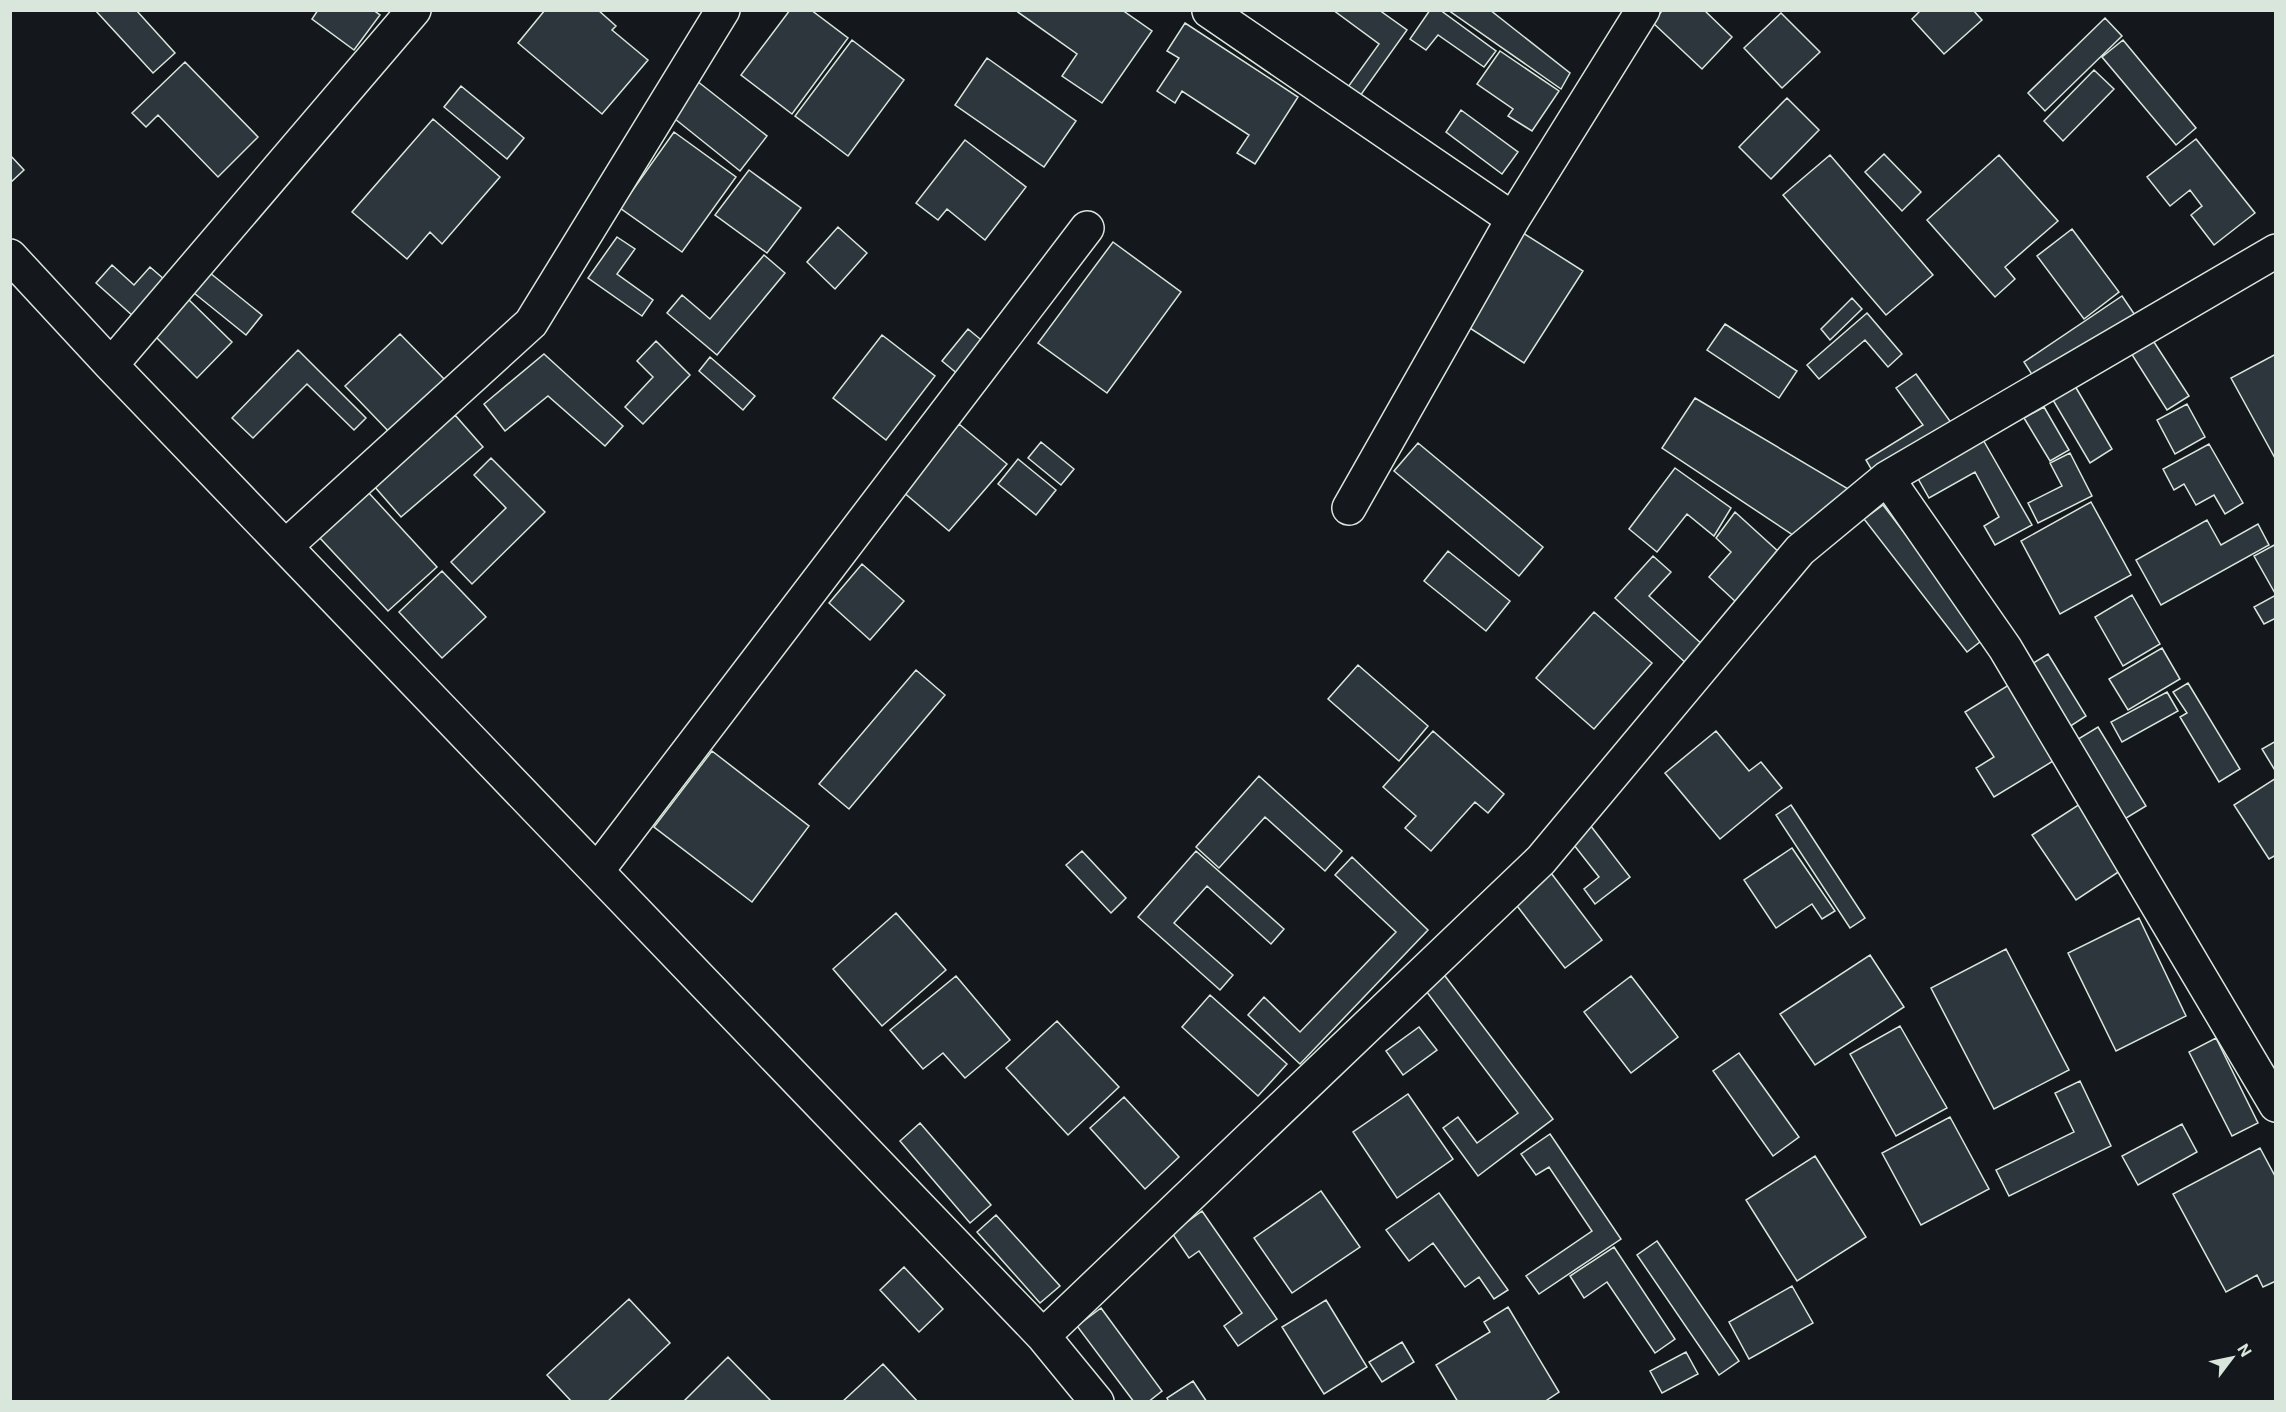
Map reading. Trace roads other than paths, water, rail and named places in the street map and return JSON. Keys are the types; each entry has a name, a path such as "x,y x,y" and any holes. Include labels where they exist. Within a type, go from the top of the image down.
{"street":[{"path":"111,365 414,10"},
{"path":"286,546 531,323 723,10"},
{"path":"1350,508 1514,219 1643,10"},
{"path":"1209,12 1514,219"},
{"path":"597,871 1087,228"},
{"path":"1043,1336 1540,860 1800,550 1887,478 2276,251"},
{"path":"10,256 111,365 1043,1336 1097,1401"},
{"path":"1887,478 2005,648 2276,1105"}]}
